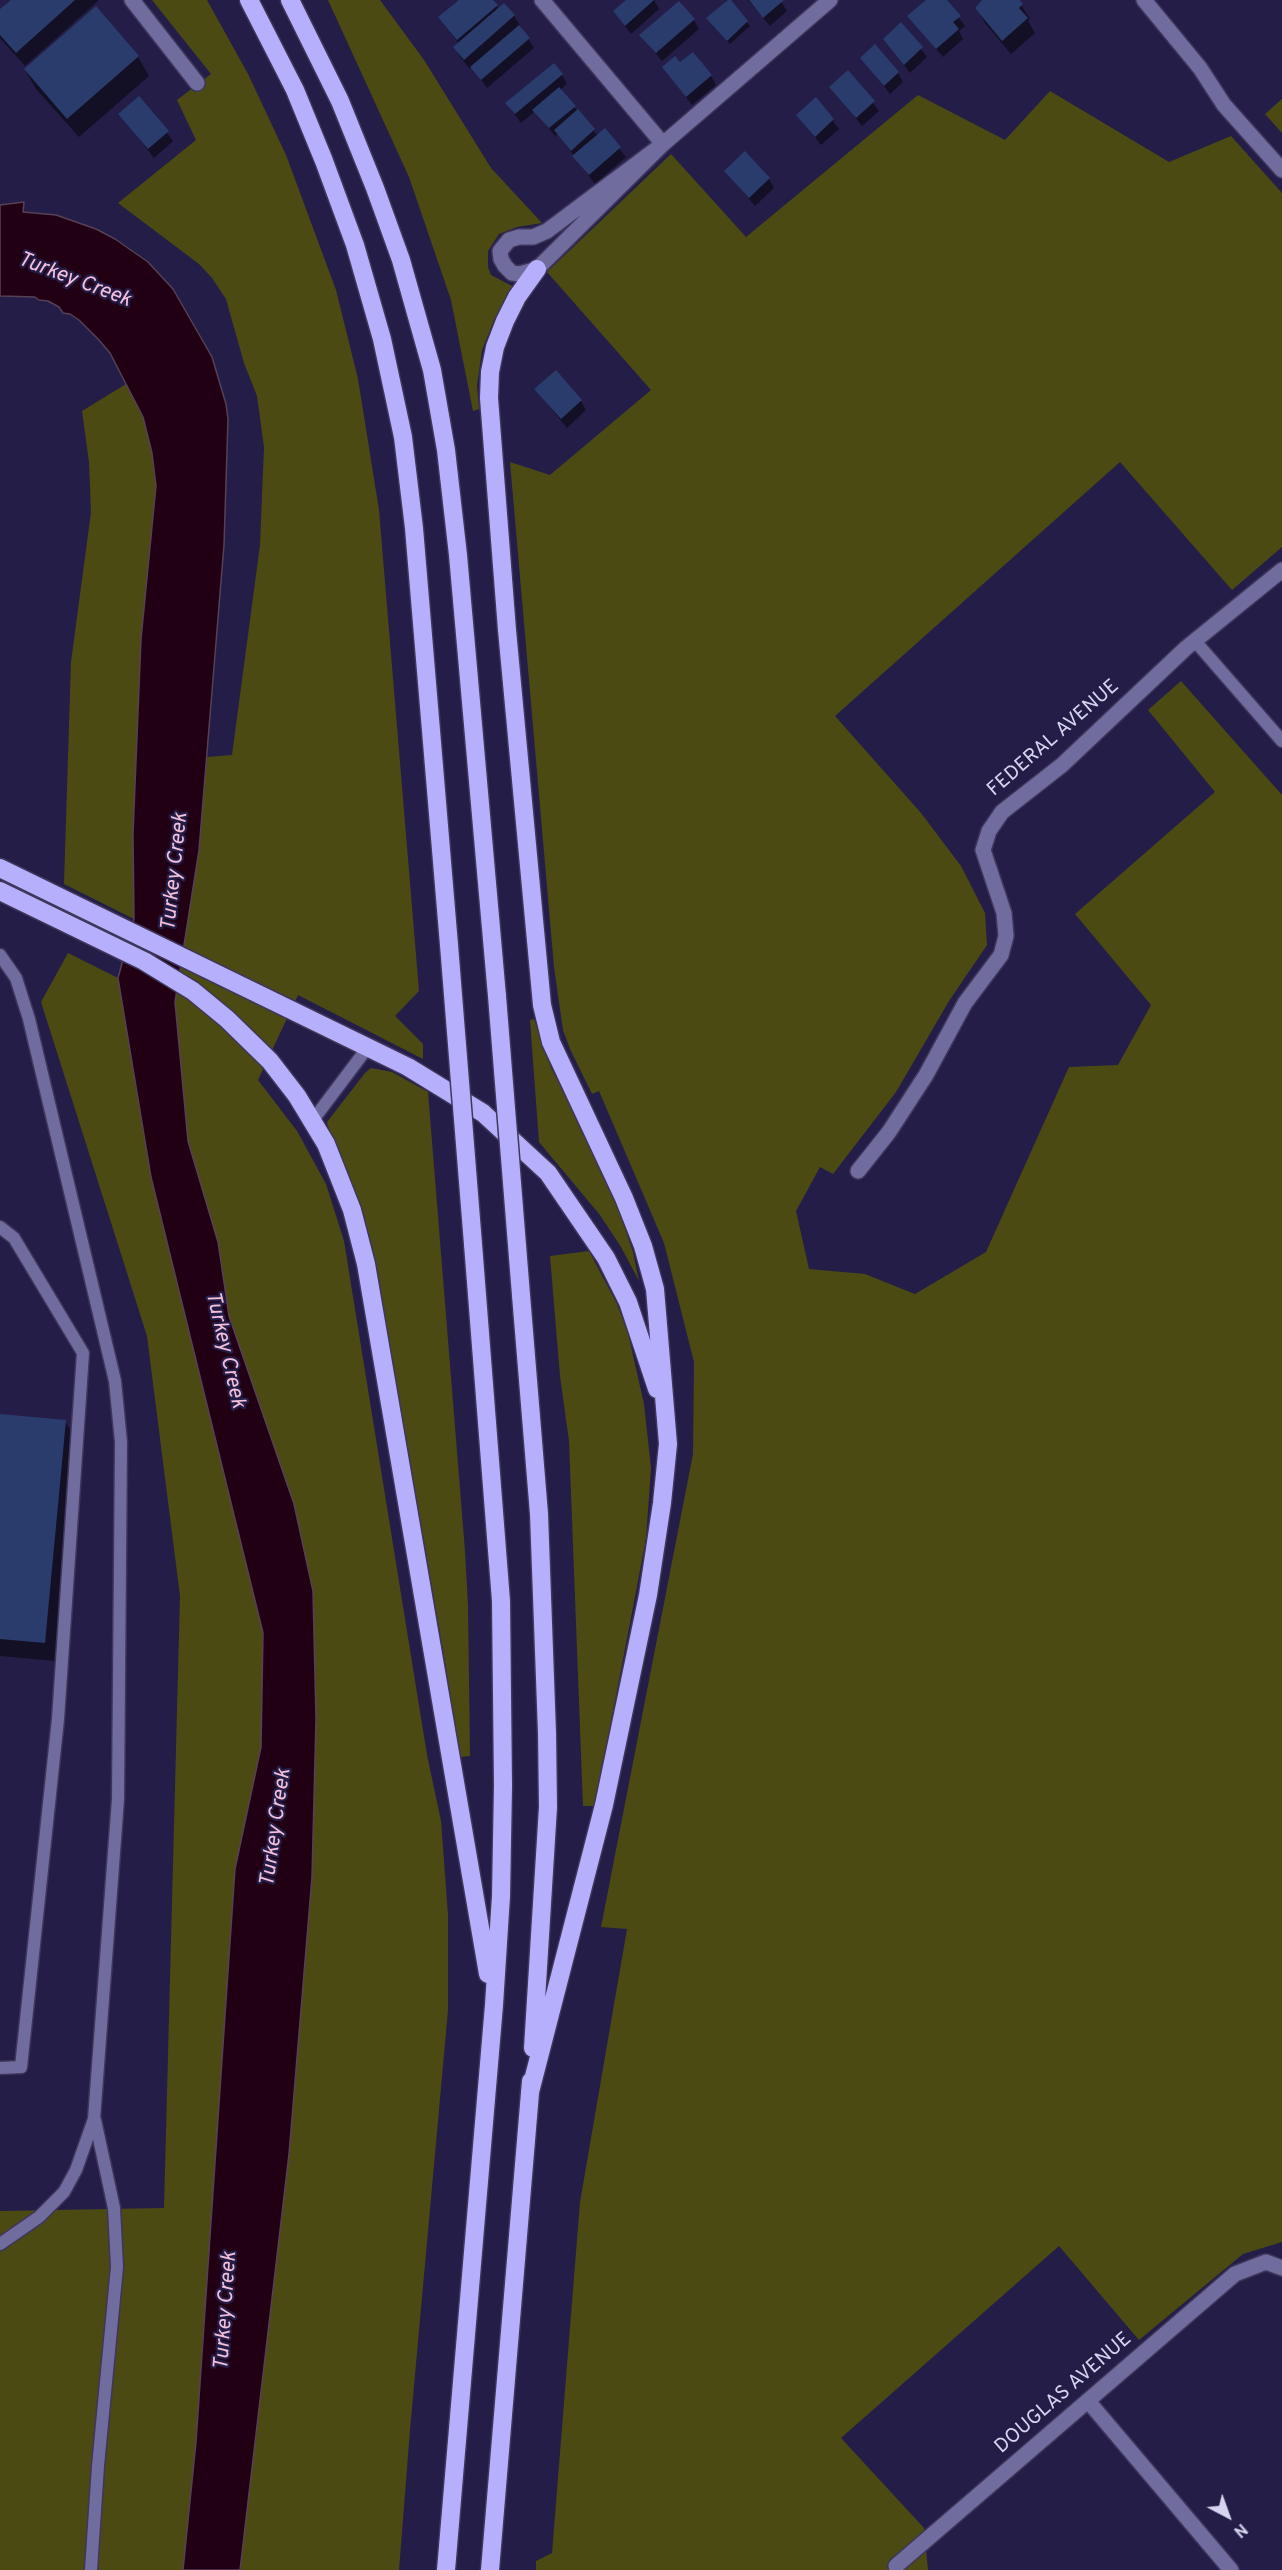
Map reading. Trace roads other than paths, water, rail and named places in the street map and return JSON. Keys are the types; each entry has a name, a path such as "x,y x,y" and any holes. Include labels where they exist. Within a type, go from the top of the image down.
{"highway":[{"path":"249,0 295,90 355,245 385,350 403,437 414,528 501,1601 503,1786 501,1896 494,2005 446,2570"},
{"path":"290,0 340,101 401,260 432,370 446,450 459,555 539,1514 548,1743 548,1807 530,2092 490,2570"},
{"path":"530,2092 604,1805 648,1595 668,1444 655,1289 643,1246 624,1198 551,1042 542,1005 507,630 489,398 490,372 495,347 517,297 537,269"},
{"path":"0,868 368,1047 447,1088 483,1113 548,1173 606,1258 628,1302 667,1419"},
{"path":"0,891 144,961 193,991 227,1019 270,1061 313,1120 340,1176 352,1210 366,1264 494,2005"}],"street":[{"path":"132,0 196,82"},
{"path":"542,0 663,144"},
{"path":"663,144 537,269 520,274 512,273 501,259 500,250 509,240 533,237 548,231 663,144 830,0"},
{"path":"1144,0 1200,68 1224,105 1282,170"},
{"name":"FEDERAL AVENUE","path":"858,1171 890,1132 926,1075 965,1004 1001,955 1006,936 1004,913 983,850 989,831 1002,812 1062,765 1195,641 1282,570"},
{"name":"DOUGLAS AVENUE","path":"896,2566 1235,2274 1266,2262 1282,2268"},
{"path":"1088,2400 1231,2570"}],"lane":[{"path":"1195,641 1282,741"},
{"path":"0,955 16,978 28,1019 115,1381 121,1442 118,1799 94,2119 76,2170 64,2192 39,2217 0,2244"},
{"path":"313,1120 368,1047"},
{"path":"0,1227 14,1238 83,1353 58,1719 21,2067 0,2068"},
{"path":"91,2570 98,2466 117,2267 114,2208 94,2119"}],"water":[{"name":"Turkey Creek","path":"24,202 23,212 56,215 96,229 148,262 173,289 212,357 226,404 228,419 224,545 199,850 175,1002 188,1141 218,1242 229,1316 294,1504 313,1591 316,1719 312,1877 289,2154 240,2570 183,2570 196,2442 235,1869 261,1747 263,1633 151,1177 118,978 134,919 133,834 141,639 156,486 152,453 143,417 110,353 98,339 79,320 70,314 63,313 59,307 48,301 35,297 0,296 0,205"}]}
